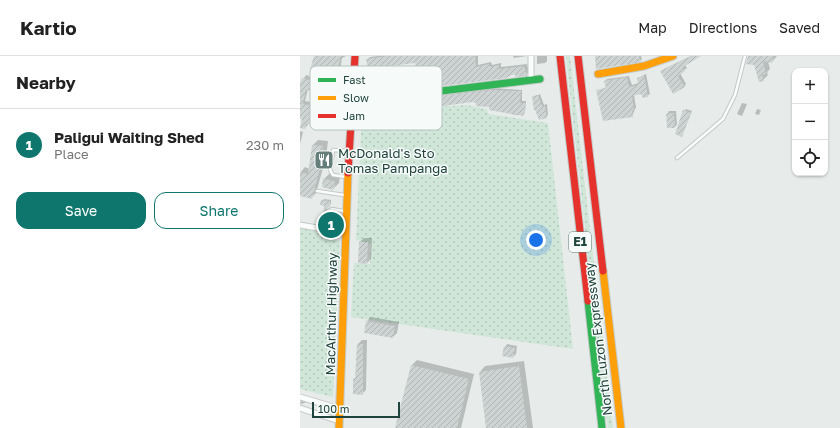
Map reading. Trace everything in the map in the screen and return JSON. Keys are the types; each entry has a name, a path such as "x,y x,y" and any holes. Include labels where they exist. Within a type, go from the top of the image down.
{"main road":[{"name":"MacArthur Highway","path":"355,56 355,66"},
{"name":"North Luzon Expressway","path":"560,56 602,428"},
{"name":"North Luzon Expressway","path":"578,56 621,428"},
{"path":"598,74 644,66 673,56"},
{"path":"442,91 540,79"},
{"name":"MacArthur Highway","path":"339,424 344,331 345,233 351,130"}],"street":[{"path":"531,56 531,81"},
{"path":"300,225 345,233"},
{"path":"300,397 340,409"},
{"path":"320,415 323,404"},
{"path":"300,408 339,424"}],"lane":[{"path":"676,158 723,119 735,95 744,56"},
{"path":"348,177 333,175 330,170 333,150 349,151"},
{"path":"317,191 347,195"},
{"path":"328,211 332,209 346,211"},
{"path":"320,228 324,219"}],"green space":[{"path":"566,56 570,56 613,428 608,428 604,399"},
{"path":"467,105 487,109 488,114 548,123 573,349 351,317 354,263 370,264 371,244 356,240 361,130 442,130 442,106"},
{"path":"300,228 319,231 319,236 340,241 333,397 300,389"}],"building":[{"path":"314,56 341,56 339,66 311,66"},
{"path":"388,56 475,56 476,67 489,64 490,67 499,65 499,69 524,66 527,76 516,77 514,74 506,78 442,86 442,66 415,66 415,63 391,66 367,66 366,59"},
{"path":"595,56 639,56 641,62 596,69"},
{"path":"692,56 701,56 683,67 685,71 678,76 685,87 673,94 660,71"},
{"path":"748,56 774,56 772,63 763,61 766,74 762,75 764,81 759,82 754,65 746,64"},
{"path":"644,76 648,97 643,98 641,94 632,96 634,110 632,111 633,117 603,121 596,90 606,88 604,81 627,77 629,87 638,85 637,78"},
{"path":"302,78 310,80 310,91 306,90 303,104 310,105 310,124 306,124 305,129 300,128 302,119 300,119 300,84"},
{"path":"491,90 521,91 520,103 525,103 525,113 523,113 523,116 489,110 489,107 476,106 476,103 473,102 442,106 442,95"},
{"path":"538,95 542,106 545,106 547,118 539,120 534,110 532,96"},
{"path":"683,110 691,113 682,137 675,134"},
{"path":"674,113 675,128 667,128 666,114"},
{"path":"312,145 323,146 321,164 312,199 300,196 300,172 308,174"},
{"path":"323,178 336,182 333,190 322,187"},
{"path":"321,200 330,201 330,206 325,210 329,214 329,220 323,216 324,206 320,205"},
{"path":"359,242 368,242 367,264 358,263"},
{"path":"366,321 395,326 393,338 364,333"},
{"path":"357,344 363,344 363,395 353,394 353,378 355,379"},
{"path":"504,346 515,348 513,358 502,356"},
{"path":"411,365 469,379 457,428 395,428"},
{"path":"519,366 527,428 486,428 479,372"}],"traffic: fast":[{"path":"442,91 540,79"},
{"path":"588,301 602,428"}],"traffic: slow":[{"path":"598,74 644,66 673,56"},
{"path":"339,428 348,173"},
{"path":"603,271 621,428"}],"traffic: jam":[{"path":"354,66 355,56"},
{"path":"560,56 588,301"},
{"path":"578,56 603,271"},
{"path":"348,173 351,130"}],"place":[{"name":"McDonald's Sto Tomas Pampanga","path":"324,160"},
{"name":"Paligui Waiting Shed","path":"331,225"}]}
